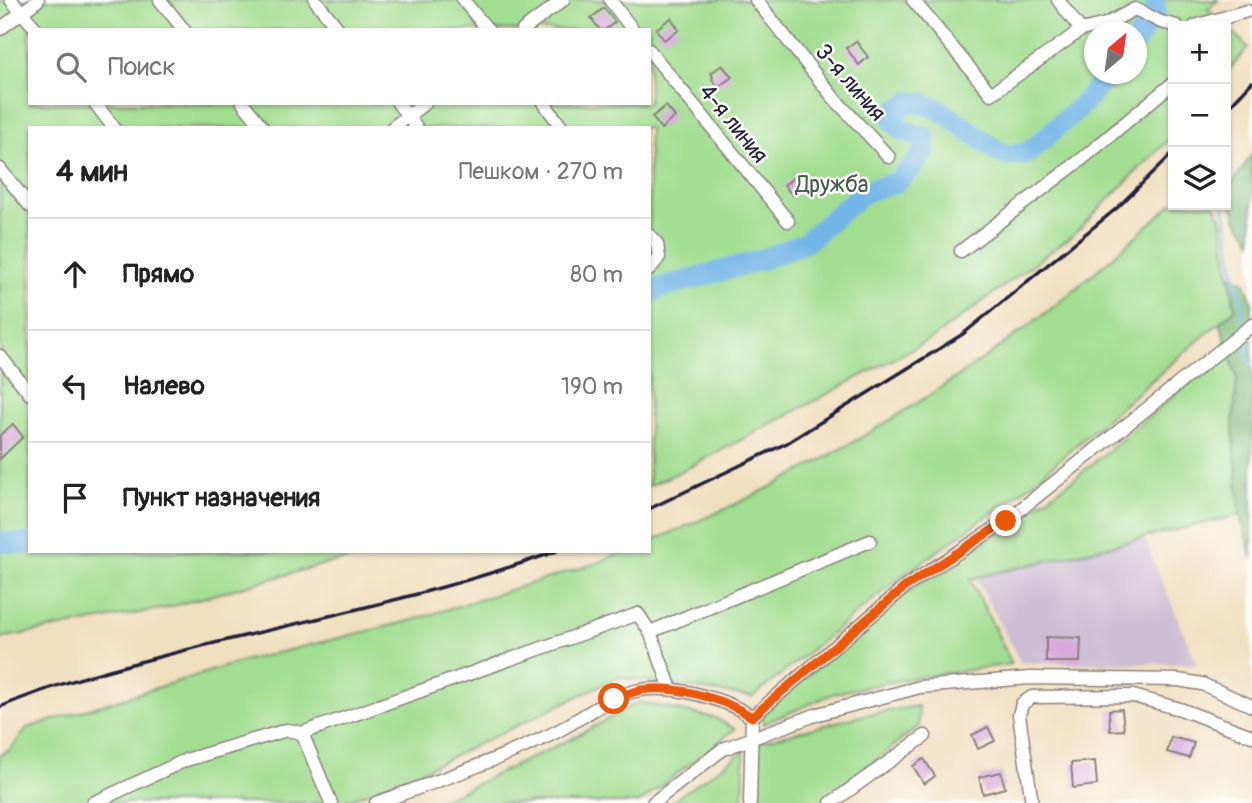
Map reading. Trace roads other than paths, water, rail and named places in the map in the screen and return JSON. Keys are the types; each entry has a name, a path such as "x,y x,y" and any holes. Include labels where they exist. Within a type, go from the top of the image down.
{"street":[{"path":"11,0 35,28"},
{"path":"0,29 38,0"},
{"path":"160,0 182,28"},
{"path":"315,0 337,28"},
{"path":"463,0 486,28"},
{"path":"526,28 563,0"},
{"path":"610,0 631,28"},
{"name":"3-я линия","path":"756,0 832,97 889,157"},
{"path":"913,0 990,94 1081,30 1106,24 1136,7 1168,24"},
{"path":"1058,0 1081,30"},
{"path":"1212,21 1247,11"},
{"name":"4-я линия","path":"651,52 788,221"},
{"path":"961,251 1082,159 1172,84"},
{"path":"97,105 112,126"},
{"path":"245,105 261,126"},
{"path":"400,105 416,126"},
{"path":"395,126 422,105"},
{"path":"545,105 561,126"},
{"path":"0,169 28,204"},
{"path":"651,237 657,244 659,257 651,268"},
{"path":"752,717 905,587 1006,521 1252,325"},
{"path":"0,356 28,392"},
{"path":"650,632 870,541"},
{"path":"93,803 186,760 287,730 302,733 638,614 650,632 671,688"},
{"path":"653,803 723,749 818,714 920,687 1030,678 1178,680 1202,684 1252,706"},
{"path":"376,803 491,762 551,734 614,699 639,690 671,688 738,708 752,717"},
{"path":"1032,803 1019,715 1020,707 1028,698 1133,696 1180,709 1252,736"},
{"path":"750,803 752,717"},
{"path":"302,733 331,803"},
{"path":"831,803 925,736"}],"waterway":[{"path":"1147,25 1156,11 1155,0"},
{"path":"651,293 761,260 805,243 859,196 896,183 925,150 925,137 902,130 893,121 896,110 910,102 923,103 940,110 1003,155 1027,154 1085,102 1100,84"},
{"path":"1225,210 1242,306 1241,321"},
{"path":"1246,340 1247,355 1252,366"},
{"path":"0,542 28,544"}],"railway":[{"path":"1231,105 1252,82"},
{"path":"651,508 787,443 963,334 1117,208 1168,158"},
{"path":"0,707 98,673 424,592 551,553"}],"park label":[{"name":"Дружба","path":"832,184"}]}
